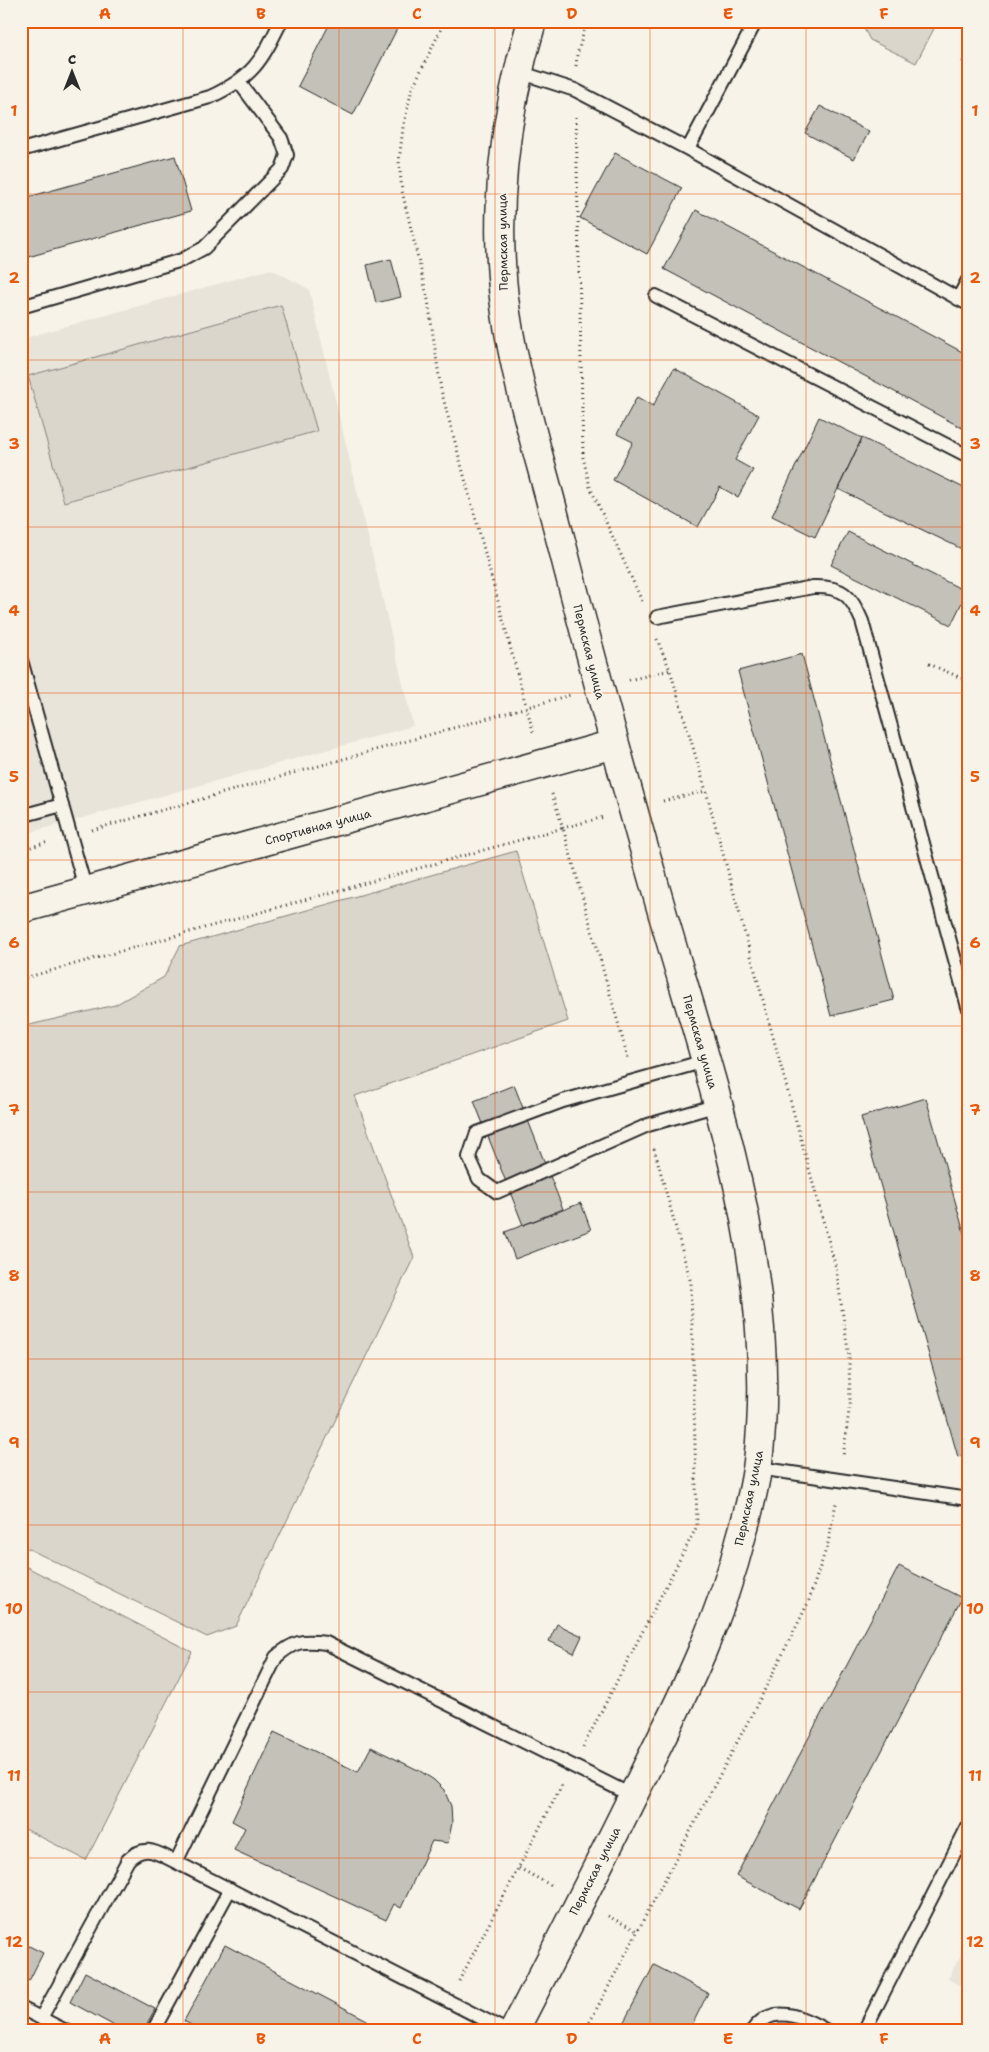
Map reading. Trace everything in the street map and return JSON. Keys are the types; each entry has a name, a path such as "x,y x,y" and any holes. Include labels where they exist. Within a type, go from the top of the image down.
{"street":[{"name":"Пермская улица","path":"514,2031 691,1680 717,1619 738,1550 758,1468 763,1411 762,1340 744,1216 718,1105 598,687 518,375 505,310 501,263 502,188 518,72 532,21"},
{"name":"Спортивная улица","path":"21,909 614,744"}],"lane":[{"path":"21,150 210,97 239,82 263,59 281,21"},
{"path":"688,149 756,21"},
{"path":"518,72 575,90 688,149 963,302 968,280"},
{"path":"21,307 182,260 204,248 282,169 286,155 281,138 239,82"},
{"path":"656,296 968,456"},
{"path":"657,617 813,587 827,586 844,592 854,601 862,621 968,1007"},
{"path":"21,660 86,891"},
{"path":"21,816 62,805"},
{"path":"705,1060 563,1101 477,1133 469,1157 479,1179 497,1192 648,1125 718,1105"},
{"path":"758,1468 968,1499"},
{"path":"176,1862 276,1657 289,1645 306,1641 326,1644 633,1796"},
{"path":"864,2031 968,1826"},
{"path":"41,2018 128,1860 136,1852 146,1850 154,1851 230,1889 507,2031"},
{"path":"152,2031 230,1889"},
{"path":"21,2008 66,2031"},
{"path":"752,2031 757,2023 779,2013 800,2016 827,2031"}],"path":[{"path":"445,21 412,89 403,128 399,161 402,191 428,300 441,390 527,708 634,1080"},
{"path":"587,21 577,55 575,90 583,457 590,487 642,602"},
{"path":"656,636 670,670 706,791"},
{"path":"929,664 968,681"},
{"path":"21,850 598,687 670,670"},
{"path":"21,979 563,828"},
{"path":"434,2031 697,1526 691,1283 648,1125"}],"shaded area":[{"path":"860,21 938,21 916,63 870,40"},
{"path":"271,269 309,289 413,726 21,835 21,339"},
{"path":"281,305 317,431 64,502 28,376"},
{"path":"516,851 568,1021 355,1096 414,1257 236,1626 207,1637 21,1545 21,1027 115,1005 164,977 180,946"},
{"path":"21,1564 192,1652 86,1860 21,1827"},
{"path":"968,1941 968,1990 948,1979"}],"building":[{"path":"331,21 401,21 353,115 298,86"},
{"path":"968,51 968,65 962,62"},
{"path":"820,106 869,132 854,159 805,133"},
{"path":"615,153 682,188 647,254 580,218"},
{"path":"175,156 191,211 21,259 21,199"},
{"path":"696,210 968,355 968,431 664,269"},
{"path":"391,259 401,297 376,303 367,265"},
{"path":"674,368 759,415 735,460 753,470 738,497 720,487 698,527 613,480 633,442 617,434 637,397 653,406"},
{"path":"819,417 862,438 815,537 772,516"},
{"path":"862,438 968,490 968,552 838,489"},
{"path":"848,532 967,592 951,625 831,565"},
{"path":"802,654 894,1000 831,1016 738,671"},
{"path":"514,1085 563,1209 523,1225 474,1101"},
{"path":"926,1098 968,1247 968,1454 958,1457 861,1117"},
{"path":"581,1203 591,1230 515,1259 505,1232"},
{"path":"899,1566 962,1598 799,1909 736,1876"},
{"path":"557,1624 582,1636 574,1653 549,1641"},
{"path":"274,1732 358,1772 371,1747 420,1771 434,1780 444,1790 451,1806 452,1823 448,1843 432,1841 401,1908 394,1904 386,1920 234,1850 245,1828 232,1821"},
{"path":"21,1942 43,1953 29,1981 21,1977"},
{"path":"225,1945 367,2020 361,2031 202,2031 184,2021"},
{"path":"654,1965 708,1993 689,2031 619,2031"},
{"path":"85,1972 155,2009 143,2031 124,2031 70,2002"},
{"path":"21,2023 36,2031 21,2031"}]}
